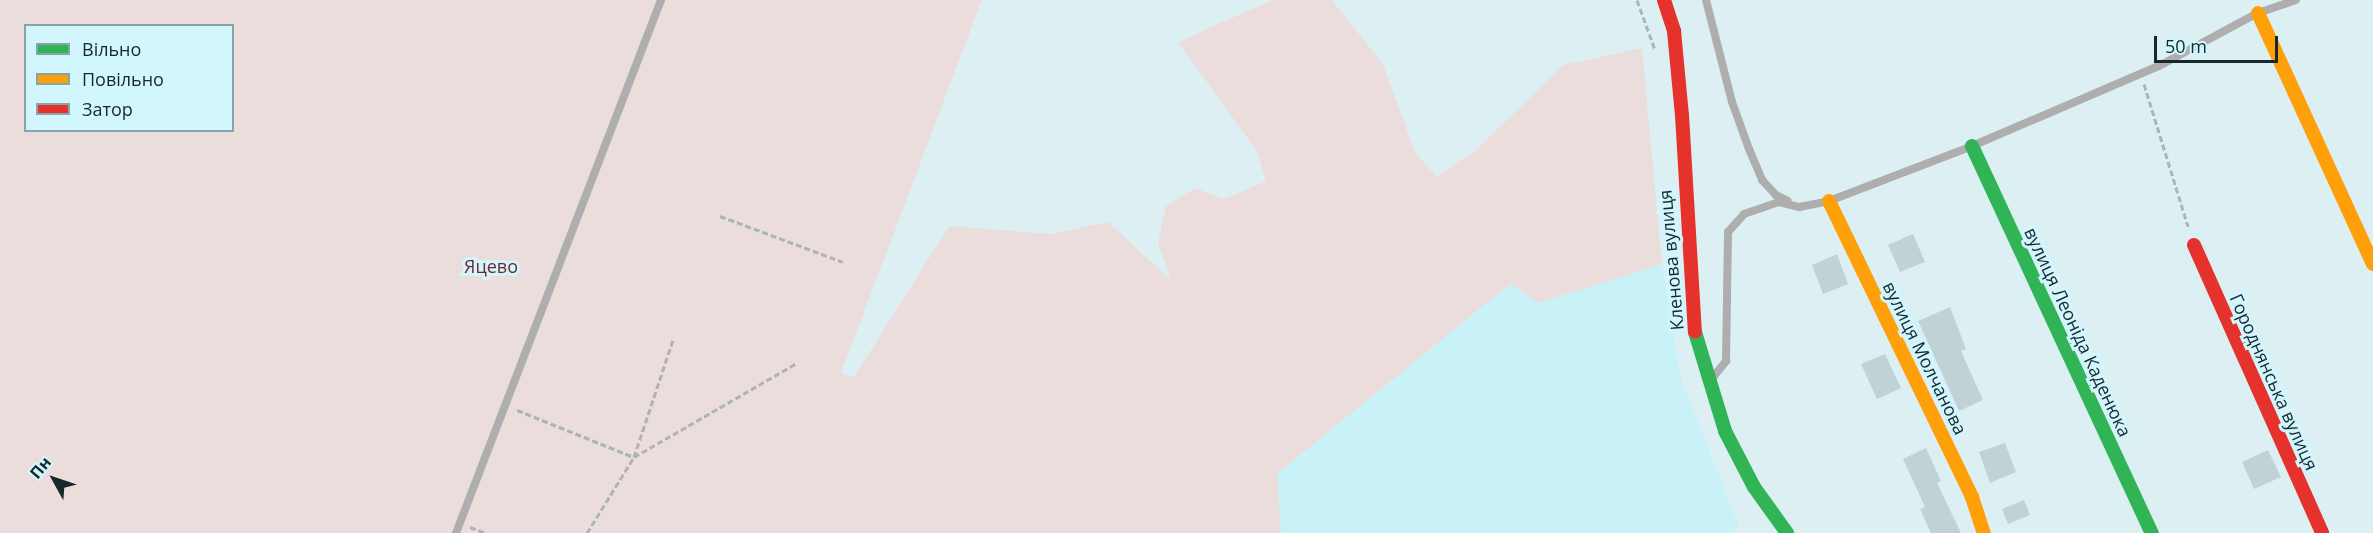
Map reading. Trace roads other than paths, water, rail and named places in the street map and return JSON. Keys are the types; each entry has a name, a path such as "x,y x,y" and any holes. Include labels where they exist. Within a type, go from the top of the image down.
{"street":[{"name":"Кленова вулиця","path":"1664,0 1674,31 1682,115 1691,317 1708,384 1725,431 1754,487 1787,533"},
{"path":"2258,14 2373,264"},
{"name":"вулиця Леоніда Каденюка","path":"1972,146 2152,533"},
{"name":"вулиця Молчанова","path":"1829,201 1972,497 1984,533"},
{"name":"Городнянська вулиця","path":"2194,245 2322,533"}],"lane":[{"path":"456,533 661,0"},
{"path":"1706,0 1732,102 1762,180 1776,195 1799,207"},
{"path":"1708,384 1726,361 1728,232 1744,214 1779,202 1799,207 1829,201 1972,146 2140,73 2258,14 2296,0"}],"park label":[{"name":"Яцево","path":"491,266"}]}
